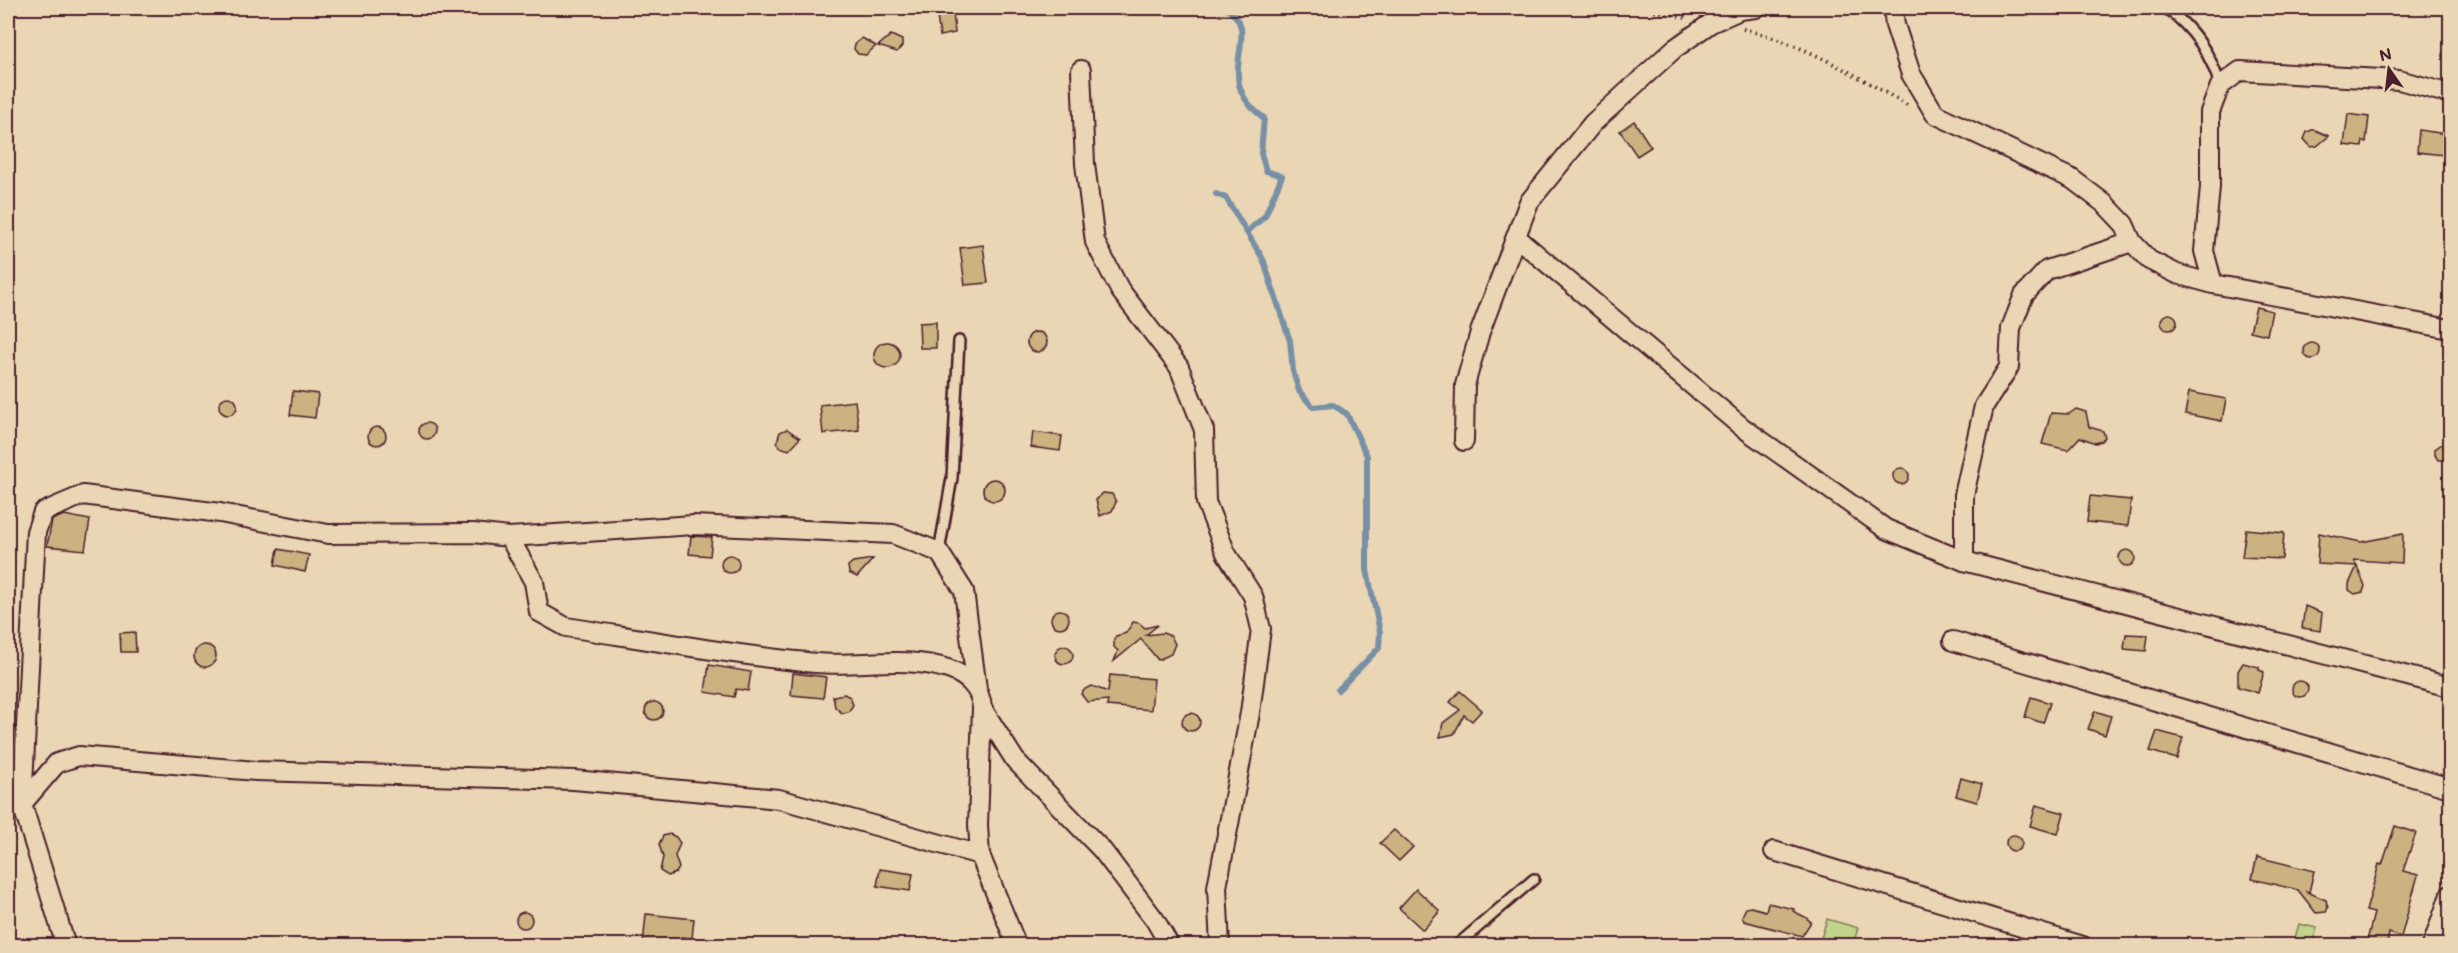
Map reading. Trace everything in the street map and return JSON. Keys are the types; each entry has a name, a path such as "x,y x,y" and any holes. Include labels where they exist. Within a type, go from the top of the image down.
{"street":[{"path":"1464,441 1466,385 1480,332 1529,202 1593,123 1674,49 1711,23 1740,10 1756,8"},
{"path":"1893,8 1895,25 1911,74 1935,114 2072,179 2105,204 2124,224 2132,242 2149,260 2177,274 2213,284 2451,329"},
{"path":"1081,70 1085,164 1095,242 1120,290 1179,367 1204,430 1206,502 1226,553 1253,596 1260,629 1251,713 1217,887 1220,945"},
{"path":"2213,284 2204,251 2210,187 2210,112 2220,86 2240,71 2400,80 2451,94"},
{"path":"1516,237 1742,428 1886,529 1964,561 2451,687"},
{"path":"1964,561 1964,495 1984,406 2009,367 2011,328 2024,295 2047,270 2132,242"},
{"path":"66,945 22,804 36,532 43,512 83,495 219,513 328,534 473,533 509,537 694,525 893,534 939,552 964,591 977,689 982,708 978,825 981,855 1017,945"},
{"path":"509,537 534,582 539,612 566,627 819,663 910,662 950,670 977,689"},
{"path":"1953,641 2451,788"},
{"path":"982,708 1016,760 1102,850 1155,920 1170,945"},
{"path":"22,804 57,763 79,756 256,771 574,780 779,799 981,855"},
{"path":"8,792 22,804"},
{"path":"1774,851 2083,945"},
{"path":"2432,945 2451,895"}],"lane":[{"path":"2166,8 2195,33 2214,65 2220,86"},
{"path":"939,552 952,478 959,341"},
{"path":"1456,945 1534,879"}],"path":[{"path":"1643,8 1779,38 1828,60 1908,106"}],"green space":[{"path":"1827,919 1858,928 1853,945 1819,945"},
{"path":"2299,924 2317,928 2312,945 2293,945"}],"building":[{"path":"936,10 953,12 955,33 940,36"},
{"path":"891,35 902,40 902,46 897,52 878,46"},
{"path":"862,38 876,46 866,55 858,54 854,49 855,44"},
{"path":"2348,114 2369,117 2366,142 2363,141 2362,147 2344,145"},
{"path":"1634,121 1651,147 1637,156 1620,131"},
{"path":"2312,130 2329,136 2317,146 2311,147 2304,139 2307,132"},
{"path":"2419,130 2446,134 2444,155 2417,152"},
{"path":"983,245 988,283 965,285 960,248"},
{"path":"2256,307 2272,311 2267,335 2250,331"},
{"path":"2169,314 2175,316 2177,322 2175,328 2169,330 2163,328 2161,322 2163,316"},
{"path":"936,322 936,348 920,348 919,323"},
{"path":"1037,332 1044,335 1047,342 1044,349 1037,352 1030,349 1027,342 1030,335"},
{"path":"887,342 896,346 900,355 896,364 887,368 878,364 874,355 878,346"},
{"path":"2312,343 2318,345 2320,351 2318,357 2312,359 2306,357 2304,351 2306,345"},
{"path":"293,391 318,394 315,418 290,415"},
{"path":"2189,392 2226,399 2222,421 2185,414"},
{"path":"224,397 232,397 237,402 235,413 224,415 219,410 219,402"},
{"path":"855,401 859,430 823,434 820,405"},
{"path":"2076,409 2086,412 2089,427 2103,431 2105,437 2102,441 2095,443 2080,437 2068,450 2042,444 2051,413 2069,414"},
{"path":"427,423 433,425 435,431 433,437 427,439 421,437 419,431 421,425"},
{"path":"377,427 383,430 386,436 383,442 377,445 371,442 368,436 371,430"},
{"path":"787,429 800,438 789,450 780,447 777,441 780,432"},
{"path":"1033,432 1062,436 1060,451 1031,447"},
{"path":"2442,444 2451,447 2451,460 2438,460 2435,455 2435,449"},
{"path":"1901,468 1907,470 1909,476 1907,482 1901,484 1895,482 1893,476 1895,470"},
{"path":"994,479 1002,482 1005,490 1002,498 994,501 986,498 983,490 986,482"},
{"path":"1103,493 1112,494 1116,502 1112,511 1100,516 1096,500"},
{"path":"2090,496 2131,500 2128,526 2087,522"},
{"path":"64,515 90,520 85,550 47,546 52,520"},
{"path":"2246,529 2284,533 2282,559 2242,557"},
{"path":"2319,533 2361,542 2403,534 2402,563 2354,560 2357,566 2317,564"},
{"path":"691,536 712,537 710,556 689,554"},
{"path":"278,549 309,555 305,572 275,565"},
{"path":"2124,550 2130,550 2135,558 2133,564 2124,566 2119,561 2119,555"},
{"path":"730,555 736,558 739,564 736,570 730,573 724,570 721,564 724,558"},
{"path":"873,559 857,577 849,573 848,566 853,562"},
{"path":"2357,566 2365,586 2363,592 2355,594 2349,590 2349,584"},
{"path":"2305,606 2322,613 2320,631 2302,628"},
{"path":"1060,610 1066,613 1069,619 1066,625 1060,628 1054,625 1051,619 1054,613"},
{"path":"1133,622 1145,628 1158,625 1146,635 1163,633 1171,636 1175,644 1171,654 1158,660 1141,639 1114,661 1118,651 1114,647 1114,639 1126,633"},
{"path":"135,632 136,652 121,652 120,633"},
{"path":"2126,634 2148,635 2146,651 2124,649"},
{"path":"205,645 213,648 216,656 213,664 205,667 197,664 194,656 197,648"},
{"path":"1064,646 1070,649 1073,655 1070,661 1064,664 1058,661 1055,655 1058,649"},
{"path":"2243,663 2259,667 2259,670 2264,672 2258,693 2238,687 2238,671"},
{"path":"709,665 751,672 748,691 736,689 734,697 705,692"},
{"path":"793,673 826,677 823,698 791,695"},
{"path":"1110,675 1154,679 1151,710 1107,706 1108,700 1087,702 1081,694 1085,689 1092,686 1108,692"},
{"path":"2300,681 2306,683 2308,689 2306,695 2300,697 2294,695 2292,689 2294,683"},
{"path":"1460,691 1482,710 1472,721 1464,715 1454,734 1440,737 1443,723 1460,710 1450,702"},
{"path":"844,694 850,697 853,705 848,712 842,713 835,707 833,696"},
{"path":"2031,697 2050,703 2043,723 2025,717"},
{"path":"650,702 658,702 663,707 661,718 650,720 645,715 645,707"},
{"path":"2095,711 2111,716 2105,735 2088,729"},
{"path":"1191,713 1199,718 1200,722 1195,730 1191,731 1183,726 1182,722 1187,714"},
{"path":"2157,731 2183,738 2177,759 2150,751"},
{"path":"1961,778 1982,784 1977,802 1956,796"},
{"path":"2036,805 2064,813 2058,834 2030,826"},
{"path":"2395,826 2416,833 2403,871 2418,875 2401,937 2389,933 2387,945 2366,945 2374,913 2366,911 2379,864 2382,865"},
{"path":"1394,830 1413,847 1399,861 1380,843"},
{"path":"670,834 680,843 675,856 679,868 676,873 668,876 660,871 663,857 659,844 663,836"},
{"path":"2011,835 2017,835 2022,843 2020,849 2011,851 2006,846 2006,840"},
{"path":"2257,857 2314,871 2309,892 2305,891 2326,900 2328,908 2326,912 2316,913 2298,890 2252,879"},
{"path":"880,869 913,874 910,891 877,886"},
{"path":"1416,889 1440,911 1423,930 1399,908"},
{"path":"1768,903 1794,909 1793,911 1811,922 1802,936 1744,921 1742,916 1746,908 1766,911"},
{"path":"521,912 527,912 532,920 530,926 521,928 516,923 516,917"},
{"path":"646,914 694,919 692,938 681,937 680,945 643,945"}],"waterway":[{"path":"1226,8 1237,18 1241,30 1238,72 1240,87 1248,103 1264,118 1261,153 1266,171 1282,176 1265,216 1248,231"},
{"path":"1216,194 1226,198 1263,259 1290,341 1293,371 1299,391 1313,407 1333,405 1347,414 1367,456 1367,570 1380,632 1379,648 1338,690"}]}
